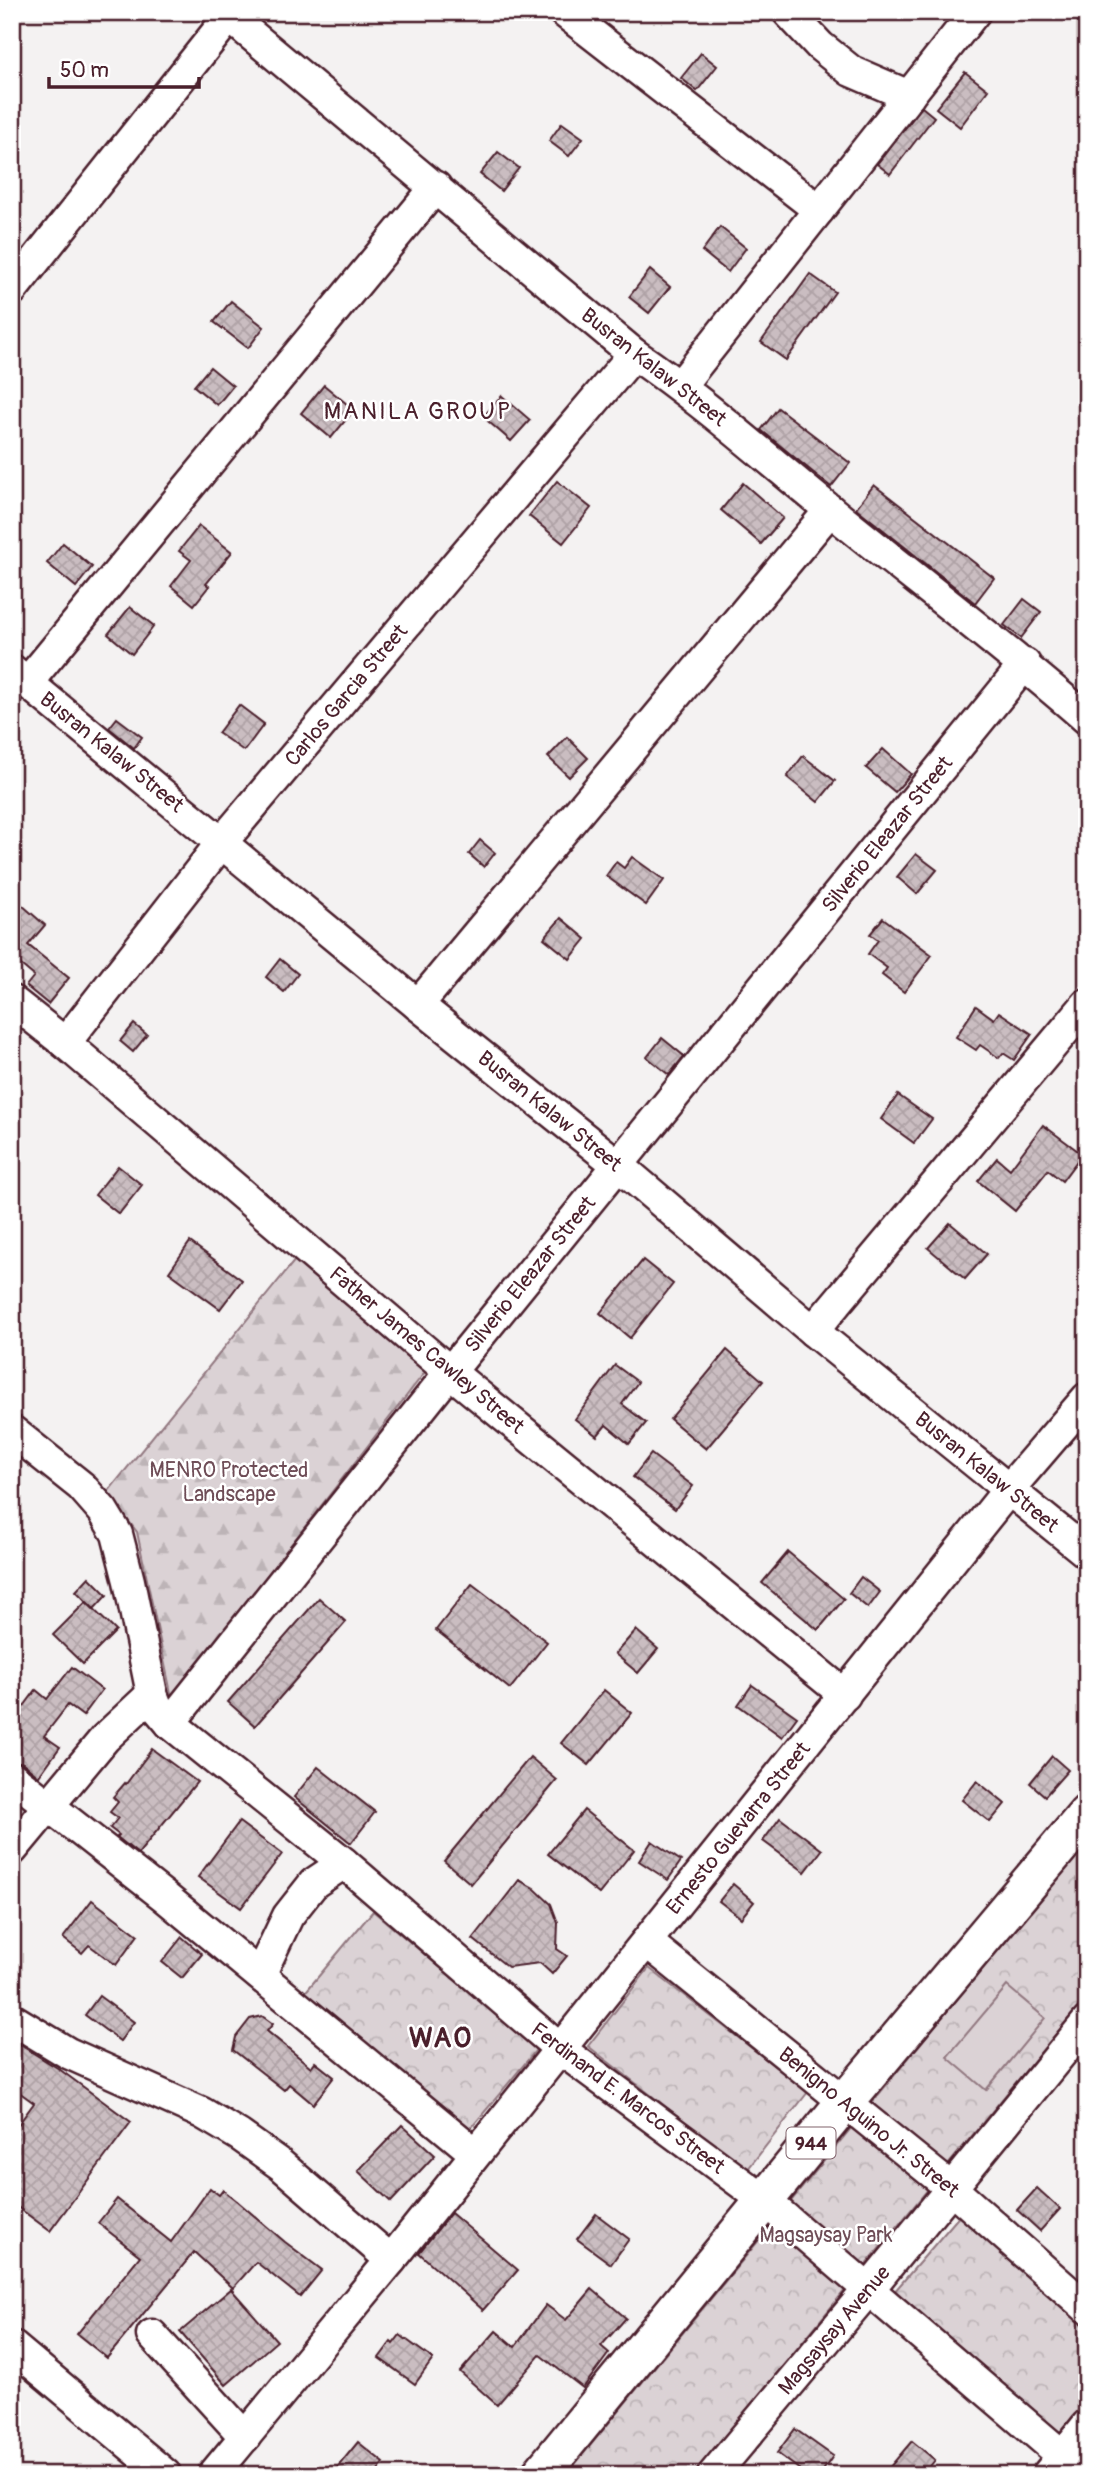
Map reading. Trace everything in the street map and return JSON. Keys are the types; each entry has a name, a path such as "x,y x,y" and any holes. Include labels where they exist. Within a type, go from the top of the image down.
{"main road":[{"name":"944","path":"540,2475 845,2102 1087,1814"}],"street":[{"path":"564,12 819,210"},
{"path":"788,12 820,46 851,71 909,96"},
{"path":"680,386 975,12"},
{"path":"12,290 227,15"},
{"name":"Busran Kalaw Street","path":"227,15 634,354 680,386 830,510 1025,664 1087,719"},
{"path":"20,676 436,187"},
{"name":"Carlos Garcia Street","path":"65,1043 222,842 634,354"},
{"path":"418,1005 830,510"},
{"name":"Silverio Eleazar Street","path":"170,1723 450,1372 1025,664"},
{"name":"Busran Kalaw Street","path":"20,676 418,1005 618,1166 813,1331 1087,1553"},
{"name":"Father James Cawley Street","path":"12,1001 65,1043 450,1372 845,1695"},
{"path":"813,1331 1087,1004"},
{"name":"Ernesto Guevarra Street","path":"213,2475 391,2260 1009,1489 1087,1398"},
{"path":"12,1431 81,1486 103,1511 117,1534 152,1694 105,1738 12,1850"},
{"name":"Ferdinand E. Marcos Street","path":"152,1694 158,1709 170,1723 344,1863 560,2049 764,2200 869,2289 1065,2468"},
{"path":"12,1777 49,1804 475,2152"},
{"path":"260,1975 288,1916 314,1883 344,1863"},
{"name":"Benigno Aguino Jr. Street","path":"647,1942 950,2187 1087,2308"},
{"path":"12,2020 68,2053 202,2113 239,2134 281,2165 391,2260"},
{"name":"Magsaysay Avenue","path":"713,2475 1087,2022"},
{"path":"152,2335 245,2437"},
{"path":"12,2346 166,2475"},
{"path":"1065,2468 1087,2426"}],"green space":[{"name":"MENRO Protected Landscape","path":"295,1260 425,1372 172,1698 137,1532 107,1493"},
{"name":"Magsaysay Park","path":"1087,1841 1087,1996 693,2475 566,2475"},
{"path":"373,1911 537,2049 467,2133 303,1995"},
{"path":"649,1968 808,2092 747,2170 588,2046"},
{"path":"1007,1986 1045,2018 986,2090 947,2057"},
{"path":"961,2214 1087,2323 1087,2409 1062,2437 894,2292"}],"building":[{"path":"701,53 717,66 697,91 681,78"},
{"path":"965,72 988,90 960,127 936,108"},
{"path":"922,107 934,117 890,174 877,164"},
{"path":"562,123 583,138 569,156 549,141"},
{"path":"498,152 519,168 501,191 480,174"},
{"path":"720,227 746,248 728,272 702,251"},
{"path":"650,270 670,287 649,313 629,297"},
{"path":"810,274 835,292 786,360 761,342"},
{"path":"231,301 264,327 248,348 214,322"},
{"path":"210,367 233,386 217,405 194,386"},
{"path":"324,385 354,410 331,438 301,413"},
{"path":"502,396 530,420 511,441 483,417"},
{"path":"778,408 850,463 831,487 761,430"},
{"path":"557,481 591,508 563,543 529,516"},
{"path":"743,483 783,518 761,544 721,510"},
{"path":"874,485 994,578 975,603 856,508"},
{"path":"199,526 232,552 206,584 209,586 194,605 171,586 191,560 179,551"},
{"path":"63,543 92,567 76,587 47,563"},
{"path":"1024,599 1041,612 1021,638 1004,625"},
{"path":"130,607 154,626 132,654 108,634"},
{"path":"239,705 264,724 244,751 218,733"},
{"path":"117,718 142,737 134,748 109,728"},
{"path":"567,737 588,758 569,777 548,757"},
{"path":"883,749 911,774 895,792 866,768"},
{"path":"803,756 835,781 818,802 787,777"},
{"path":"480,840 495,853 484,867 469,854"},
{"path":"916,854 937,870 917,894 897,877"},
{"path":"632,857 664,880 646,905 606,876 616,862 624,868"},
{"path":"22,905 45,925 28,945 69,978 48,1004 26,986 34,976 15,960 12,963 12,916"},
{"path":"561,918 586,939 570,959 544,938"},
{"path":"883,918 932,955 904,992 882,975 887,968 868,954 878,940 870,934"},
{"path":"280,959 298,974 284,992 266,977"},
{"path":"976,1006 994,1019 999,1012 1032,1034 1014,1060 1003,1053 999,1058 980,1045 976,1050 956,1037"},
{"path":"134,1024 147,1035 133,1052 120,1041"},
{"path":"662,1038 684,1056 669,1075 647,1057"},
{"path":"898,1095 932,1119 914,1143 881,1119"},
{"path":"1043,1125 1082,1154 1062,1181 1048,1170 1015,1211 978,1181 997,1158 1010,1169"},
{"path":"118,1166 142,1185 119,1214 95,1195"},
{"path":"950,1223 987,1254 965,1279 928,1248"},
{"path":"190,1242 242,1280 220,1309 169,1272"},
{"path":"643,1260 673,1284 630,1338 600,1313"},
{"path":"727,1350 763,1381 706,1449 670,1419"},
{"path":"615,1365 638,1382 622,1404 646,1423 629,1444 606,1425 597,1436 575,1419"},
{"path":"651,1454 693,1486 675,1509 633,1477"},
{"path":"788,1552 844,1599 818,1630 762,1583"},
{"path":"89,1577 107,1595 94,1609 76,1591"},
{"path":"861,1577 880,1592 868,1608 849,1593"},
{"path":"472,1584 547,1642 510,1689 436,1630"},
{"path":"319,1598 346,1622 255,1726 228,1702"},
{"path":"86,1602 116,1631 83,1664 53,1635"},
{"path":"636,1630 658,1649 638,1673 615,1654"},
{"path":"72,1667 102,1690 83,1716 68,1705 44,1736 60,1747 39,1776 23,1763 12,1760 12,1729 22,1715 19,1713 36,1690 47,1699"},
{"path":"752,1685 797,1717 782,1737 738,1705"},
{"path":"604,1690 632,1713 589,1765 561,1743"},
{"path":"152,1749 197,1782 138,1854 110,1828 118,1818 110,1812 118,1802 113,1797"},
{"path":"1052,1756 1068,1770 1045,1796 1030,1783"},
{"path":"530,1757 557,1780 471,1884 444,1861"},
{"path":"318,1767 375,1812 351,1843 294,1797"},
{"path":"977,1781 1005,1804 990,1822 962,1800"},
{"path":"584,1810 634,1850 599,1894 548,1854"},
{"path":"780,1818 822,1850 805,1872 763,1841"},
{"path":"239,1822 282,1854 241,1908 198,1877"},
{"path":"652,1841 681,1861 668,1880 639,1861"},
{"path":"519,1880 534,1888 551,1904 558,1923 557,1949 567,1956 552,1974 540,1963 508,1967 473,1939"},
{"path":"733,1884 754,1902 741,1918 719,1901"},
{"path":"92,1900 138,1935 116,1965 89,1945 82,1953 63,1938"},
{"path":"182,1937 202,1954 182,1978 162,1962"},
{"path":"99,1996 134,2022 120,2041 85,2015"},
{"path":"262,2016 273,2024 267,2031 311,2067 315,2062 334,2077 313,2104 289,2084 284,2090 233,2050 236,2037 250,2019"},
{"path":"12,2040 59,2069 131,2122 50,2231 12,2203 12,2133 34,2103 12,2087"},
{"path":"402,2125 435,2155 391,2202 358,2171"},
{"path":"210,2188 219,2195 223,2190 322,2270 300,2297 256,2262 233,2288 194,2252 107,2358 77,2334 140,2256 98,2223 117,2199 171,2242"},
{"path":"1037,2188 1060,2209 1040,2231 1017,2210"},
{"path":"451,2213 518,2270 483,2310 419,2253"},
{"path":"596,2214 629,2239 611,2264 577,2239"},
{"path":"231,2289 277,2341 226,2385 180,2332"},
{"path":"592,2289 626,2318 601,2346 609,2353 583,2388 540,2355 497,2405 460,2372 496,2331 515,2347 546,2305 566,2320"},
{"path":"400,2335 433,2359 415,2384 379,2358"},
{"path":"795,2429 833,2456 820,2475 807,2475 777,2453"},
{"path":"912,2441 935,2460 923,2475 883,2475"},
{"path":"358,2442 384,2463 375,2475 331,2475"}],"district":[{"name":"MANILA GROUP","path":"418,411"},
{"name":"WAO","path":"441,2037"}]}
